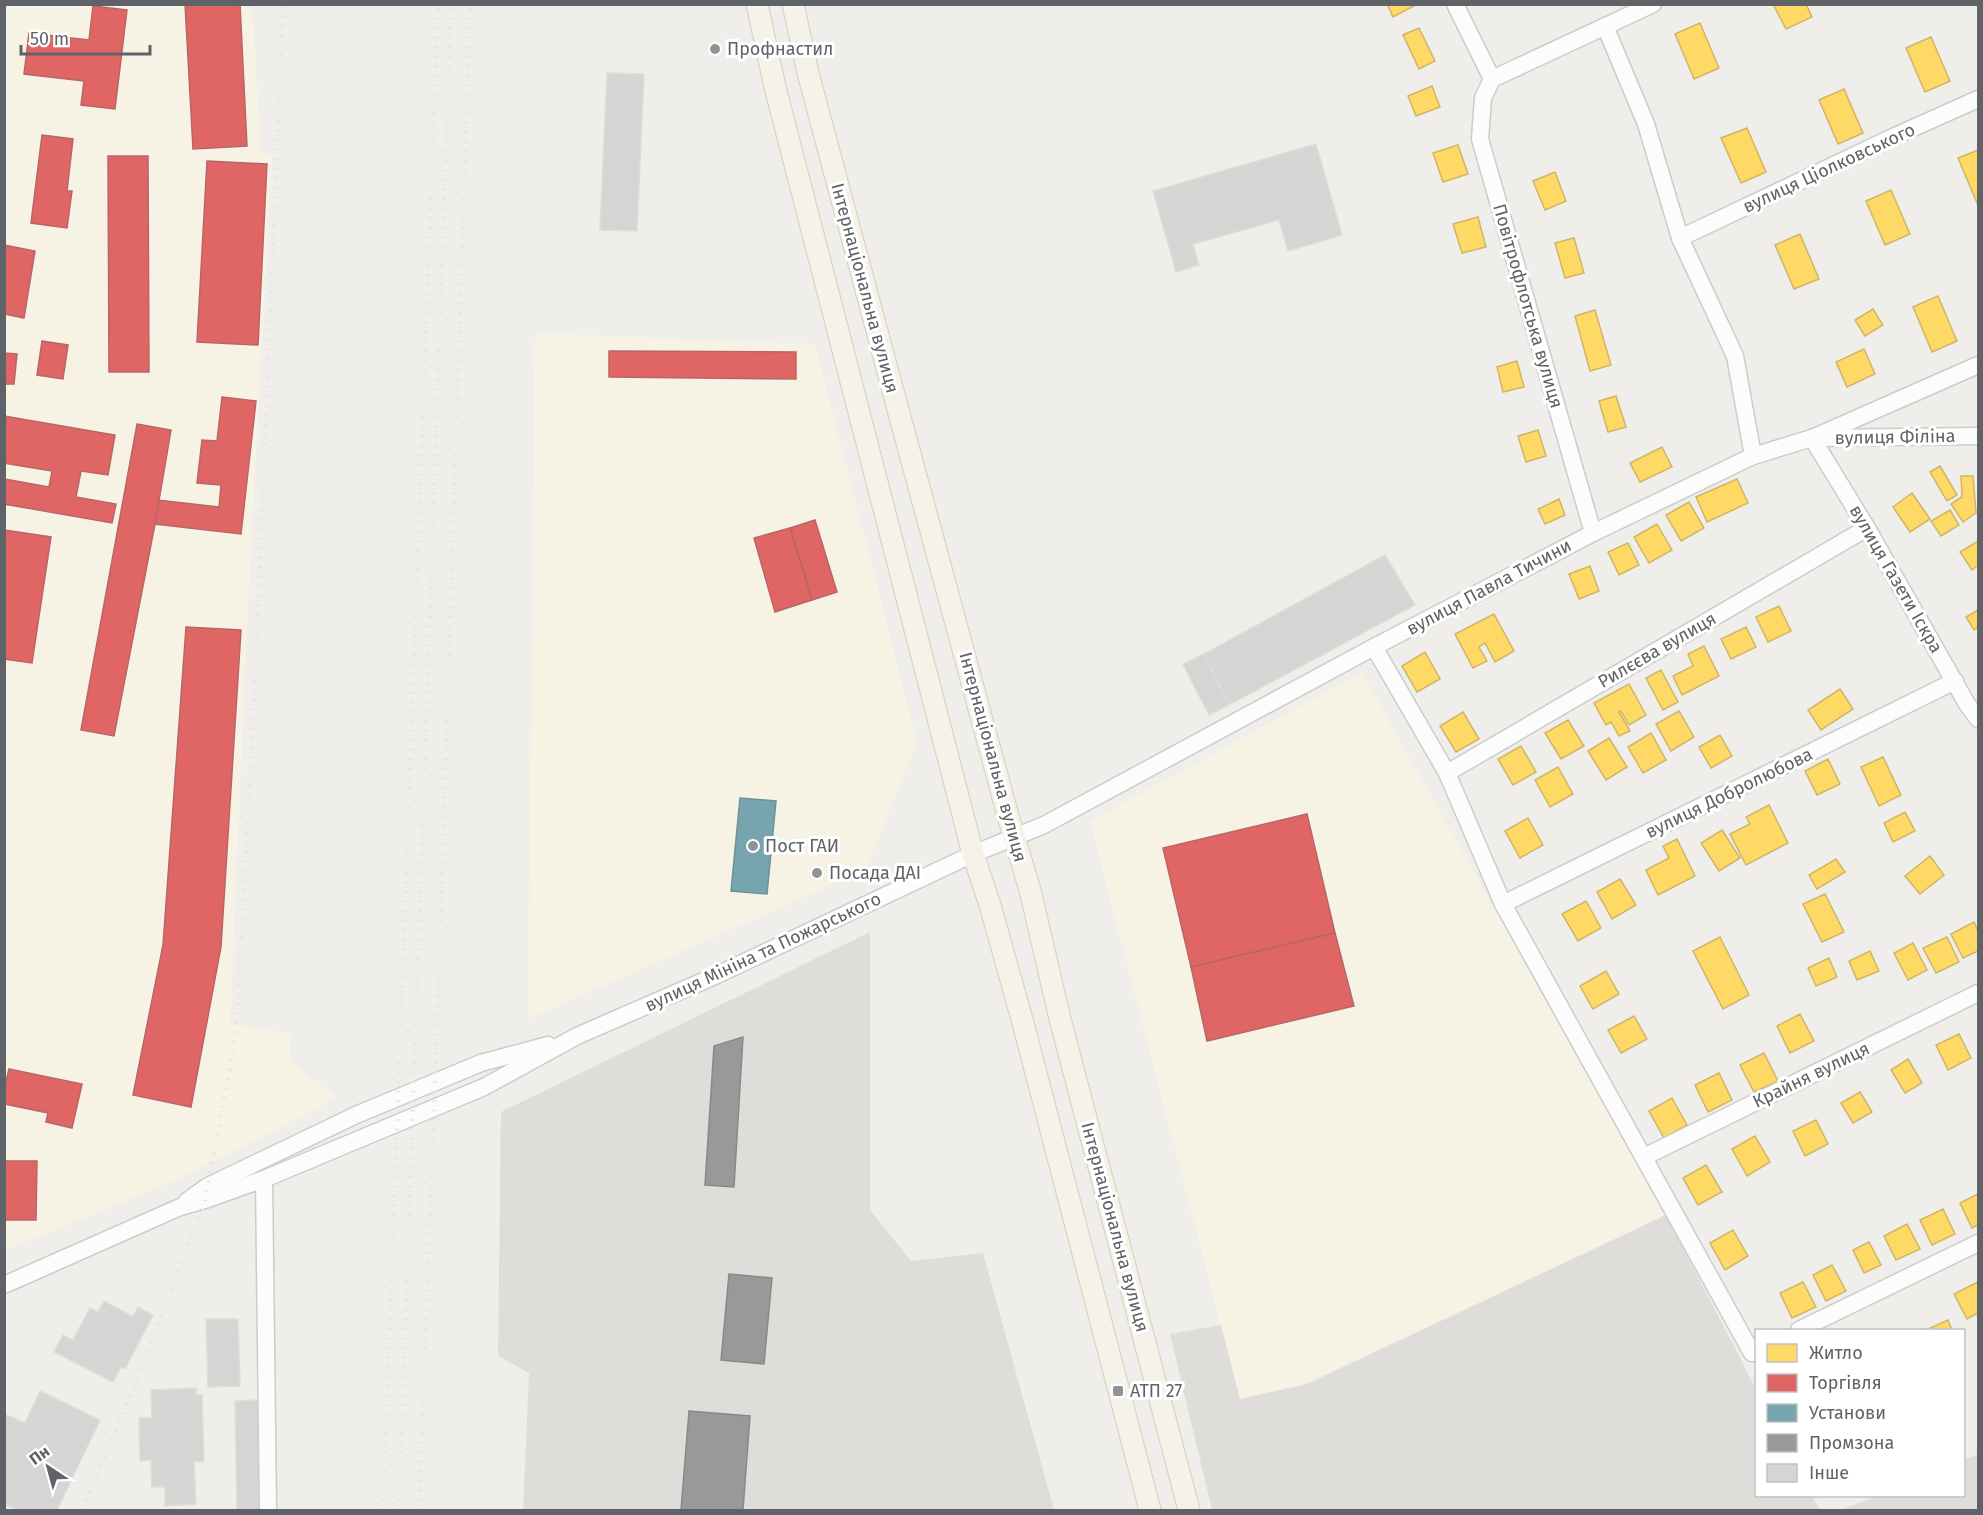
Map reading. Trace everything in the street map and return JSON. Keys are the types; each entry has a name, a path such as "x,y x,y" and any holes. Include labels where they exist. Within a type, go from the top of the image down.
{"main road":[{"name":"Інтернаціональна вулиця","path":"757,4 775,87 973,854 990,905 1020,1013 1150,1510"},
{"name":"Інтернаціональна вулиця","path":"793,4 814,96 1030,890 1060,1019 1189,1510"}],"street":[{"path":"1455,4 1492,79 1653,4"},
{"path":"1605,26 1646,124 1680,238 1735,356 1753,456"},
{"name":"Повітрофлотська вулиця","path":"1492,79 1483,98 1480,139 1593,533"},
{"name":"вулиця Ціолковського","path":"1680,238 1978,99"},
{"name":"вулиця Павла Тичини","path":"1014,838 1044,825 1374,647 1593,533 1753,456 1812,438 1978,365"},
{"name":"вулиця Філіна","path":"1812,438 1978,436"},
{"name":"вулиця Газети Іскра","path":"1812,438 1868,528 1954,681 1973,704 1978,719"},
{"name":"Рилєєва вулиця","path":"1447,773 1868,528"},
{"path":"1374,647 1447,773 1503,904 1754,1352"},
{"name":"вулиця Добролюбова","path":"1503,904 1954,681"},
{"name":"вулиця Мініна та Пожарського","path":"4,1285 180,1207 264,1179 484,1087 578,1036 717,975 973,854 1014,838"},
{"name":"Крайня вулиця","path":"1644,1158 1978,993"},
{"name":"вулиця Мініна та Пожарського","path":"180,1207 208,1186 356,1115 481,1064 578,1036"},
{"path":"264,1179 268,1510"},
{"path":"1800,1329 1978,1243"}],"shaded area":[{"path":"5,5 252,5 261,154 272,154 247,624 230,1023 290,1034 290,1061 338,1098 177,1180 5,1250"},
{"path":"535,333 815,344 917,742 866,870 528,1019"},
{"path":"1362,673 1666,1215 1307,1383 1240,1399 1090,821"},
{"path":"870,932 870,1210 911,1261 983,1253 1054,1510 523,1510 529,1373 498,1356 501,1112"},
{"path":"1666,1215 1755,1387 1755,1497 1813,1497 1820,1510 1212,1510 1170,1334 1221,1325 1240,1399 1307,1384"},
{"path":"1978,1454 1978,1510 1840,1510 1874,1497 1965,1497 1965,1460"}],"building: Житло":[{"path":"1387,4 1413,4 1414,6 1393,17"},
{"path":"1773,4 1806,4 1812,17 1786,29"},
{"path":"1700,23 1719,68 1694,79 1675,34"},
{"path":"1419,28 1435,61 1419,69 1403,35"},
{"path":"1931,37 1950,81 1925,92 1906,48"},
{"path":"1432,86 1440,107 1416,116 1408,96"},
{"path":"1844,89 1863,133 1838,144 1819,100"},
{"path":"1747,128 1766,172 1741,183 1721,138"},
{"path":"1458,145 1468,174 1443,182 1433,153"},
{"path":"1978,150 1978,203 1977,203 1958,158"},
{"path":"1555,172 1566,201 1545,210 1533,181"},
{"path":"1891,190 1910,234 1885,245 1866,201"},
{"path":"1478,217 1486,247 1462,253 1453,224"},
{"path":"1800,234 1819,279 1794,289 1775,245"},
{"path":"1574,238 1584,273 1565,278 1555,243"},
{"path":"1938,296 1957,341 1932,352 1913,307"},
{"path":"1873,309 1883,325 1865,336 1855,320"},
{"path":"1595,310 1611,365 1590,371 1575,316"},
{"path":"1864,349 1875,374 1847,387 1836,362"},
{"path":"1517,361 1524,387 1503,392 1497,367"},
{"path":"1616,396 1626,427 1608,432 1599,401"},
{"path":"1538,430 1546,456 1526,462 1518,436"},
{"path":"1662,447 1672,467 1640,482 1630,463"},
{"path":"1940,466 1957,495 1947,501 1930,472"},
{"path":"1961,476 1973,476 1976,513 1963,522 1951,504 1962,497"},
{"path":"1737,479 1748,503 1707,522 1696,497"},
{"path":"1912,493 1930,519 1910,532 1893,507"},
{"path":"1559,499 1565,515 1545,524 1538,509"},
{"path":"1689,502 1704,528 1681,541 1666,515"},
{"path":"1950,510 1959,525 1941,536 1931,521"},
{"path":"1657,524 1672,550 1649,563 1634,537"},
{"path":"1978,541 1978,565 1972,570 1960,552"},
{"path":"1628,543 1639,565 1619,575 1608,552"},
{"path":"1590,566 1599,591 1579,599 1569,574"},
{"path":"1779,606 1791,631 1768,642 1756,617"},
{"path":"1978,610 1978,627 1974,630 1966,617"},
{"path":"1494,614 1514,651 1495,662 1485,643 1479,647 1487,661 1473,668 1455,634"},
{"path":"1746,627 1756,647 1731,659 1721,639"},
{"path":"1704,646 1719,676 1682,695 1673,676 1693,666 1688,654"},
{"path":"1425,652 1440,679 1417,692 1402,666"},
{"path":"1661,670 1678,702 1663,710 1646,678"},
{"path":"1629,684 1646,715 1629,725 1621,711 1619,712 1630,731 1619,736 1611,722 1606,725 1594,703"},
{"path":"1840,689 1853,709 1821,730 1808,710"},
{"path":"1679,711 1694,737 1671,751 1656,724"},
{"path":"1463,712 1479,739 1456,752 1440,726"},
{"path":"1568,720 1584,746 1561,759 1545,733"},
{"path":"1651,733 1666,760 1643,773 1628,747"},
{"path":"1720,735 1732,756 1711,768 1699,747"},
{"path":"1609,738 1627,767 1606,780 1588,751"},
{"path":"1521,746 1536,772 1513,785 1498,759"},
{"path":"1883,757 1901,795 1879,806 1861,767"},
{"path":"1828,759 1840,784 1817,795 1805,771"},
{"path":"1558,767 1573,794 1550,807 1535,780"},
{"path":"1769,805 1788,843 1746,865 1730,834 1750,824 1746,817"},
{"path":"1905,812 1915,831 1893,842 1884,823"},
{"path":"1528,818 1543,845 1520,858 1505,831"},
{"path":"1722,830 1740,858 1719,871 1701,843"},
{"path":"1677,839 1695,876 1658,895 1646,870 1669,858 1663,846"},
{"path":"1930,856 1944,875 1920,894 1905,876"},
{"path":"1836,859 1845,872 1817,889 1809,875"},
{"path":"1620,879 1636,905 1612,919 1597,892"},
{"path":"1825,894 1844,932 1822,942 1803,904"},
{"path":"1586,901 1601,928 1578,941 1562,914"},
{"path":"1974,922 1978,931 1978,951 1963,958 1951,934"},
{"path":"1720,937 1749,995 1723,1009 1693,951"},
{"path":"1947,937 1959,962 1936,973 1923,948"},
{"path":"1913,943 1927,970 1908,980 1894,953"},
{"path":"1870,951 1879,971 1857,980 1849,961"},
{"path":"1829,958 1837,977 1816,986 1808,968"},
{"path":"1606,971 1619,994 1593,1009 1580,986"},
{"path":"1800,1014 1814,1041 1790,1053 1777,1026"},
{"path":"1634,1016 1647,1039 1621,1053 1608,1030"},
{"path":"1959,1034 1971,1058 1948,1070 1936,1045"},
{"path":"1764,1053 1778,1081 1754,1092 1740,1065"},
{"path":"1908,1059 1922,1083 1905,1093 1891,1070"},
{"path":"1719,1073 1732,1100 1708,1112 1695,1085"},
{"path":"1860,1092 1872,1112 1853,1123 1841,1103"},
{"path":"1672,1098 1687,1125 1664,1138 1649,1111"},
{"path":"1816,1120 1828,1144 1805,1156 1793,1131"},
{"path":"1755,1136 1770,1162 1747,1176 1732,1149"},
{"path":"1706,1165 1722,1192 1698,1205 1683,1178"},
{"path":"1978,1194 1978,1225 1972,1228 1960,1203"},
{"path":"1943,1209 1955,1234 1932,1245 1920,1220"},
{"path":"1907,1224 1920,1249 1896,1260 1884,1236"},
{"path":"1733,1230 1748,1256 1725,1270 1710,1243"},
{"path":"1869,1242 1881,1265 1864,1273 1853,1250"},
{"path":"1832,1265 1846,1291 1826,1301 1813,1275"},
{"path":"1803,1282 1816,1307 1792,1318 1780,1293"},
{"path":"1978,1282 1978,1313 1967,1319 1954,1294"},
{"path":"1948,1320 1952,1329 1928,1329"}],"building: Торгівля":[{"path":"185,4 240,4 247,146 193,149"},
{"path":"93,6 127,10 115,109 81,105 84,81 24,74 29,33 89,40"},
{"path":"42,135 73,139 67,191 72,191 67,228 31,223"},
{"path":"108,156 148,156 149,372 109,372"},
{"path":"207,161 267,164 258,345 197,342"},
{"path":"4,245 35,251 24,318 4,314"},
{"path":"42,341 68,345 63,379 37,375"},
{"path":"609,351 796,352 796,379 609,377"},
{"path":"4,353 17,354 14,384 4,384"},
{"path":"222,397 256,401 241,534 155,524 158,500 219,507 221,485 197,483 202,440 217,441"},
{"path":"4,416 115,435 108,475 81,471 76,497 116,504 112,523 4,504 4,479 49,487 52,471 4,463"},
{"path":"137,424 171,430 114,736 81,730"},
{"path":"815,520 837,592 812,600 790,528"},
{"path":"790,528 812,600 775,612 754,538"},
{"path":"4,530 51,537 32,663 4,659"},
{"path":"186,627 241,630 221,947 191,1107 133,1095 163,945"},
{"path":"1307,814 1335,933 1191,967 1163,848"},
{"path":"1335,933 1354,1006 1207,1041 1191,967"},
{"path":"9,1069 82,1084 72,1128 46,1122 48,1113 4,1104 4,1090"},
{"path":"4,1161 37,1161 36,1220 4,1220"}],"building: Установи":[{"name":"Пост ГАИ","path":"740,798 776,801 767,894 731,891"}],"building: Промзона":[{"path":"743,1037 734,1187 705,1185 714,1046"},
{"path":"729,1274 772,1278 764,1364 721,1360"},
{"path":"689,1411 750,1416 743,1510 681,1510"}],"building: Інше":[{"path":"607,73 644,74 637,231 600,230"},
{"path":"1316,144 1342,235 1288,251 1279,220 1193,244 1199,265 1176,272 1153,191"},
{"path":"1385,555 1415,605 1229,705 1204,654"},
{"path":"1204,654 1229,705 1209,715 1183,664"},
{"path":"104,1301 133,1317 138,1307 153,1315 125,1369 121,1367 113,1382 54,1352 63,1335 73,1340 90,1308 98,1312"},
{"path":"206,1319 238,1319 240,1386 208,1387"},
{"path":"196,1388 196,1395 202,1395 204,1461 194,1462 196,1504 165,1506 165,1487 152,1487 151,1460 140,1461 139,1418 152,1418 151,1390"},
{"path":"40,1391 100,1420 57,1510 19,1510 4,1504 4,1414 25,1423"},
{"path":"258,1400 261,1510 237,1510 235,1401"}],"railway":[{"path":"82,1510 137,1380 205,1200 231,1062 237,1017 255,682 283,4"},
{"path":"383,1510 438,4"},
{"path":"399,1510 451,4"},
{"path":"419,1510 470,4"}],"place":[{"name":"Профнастил","path":"715,49"},
{"name":"Пост ГАИ","path":"753,846"},
{"name":"Посада ДАІ","path":"817,873"},
{"name":"АТП 27","path":"1118,1391"}]}
